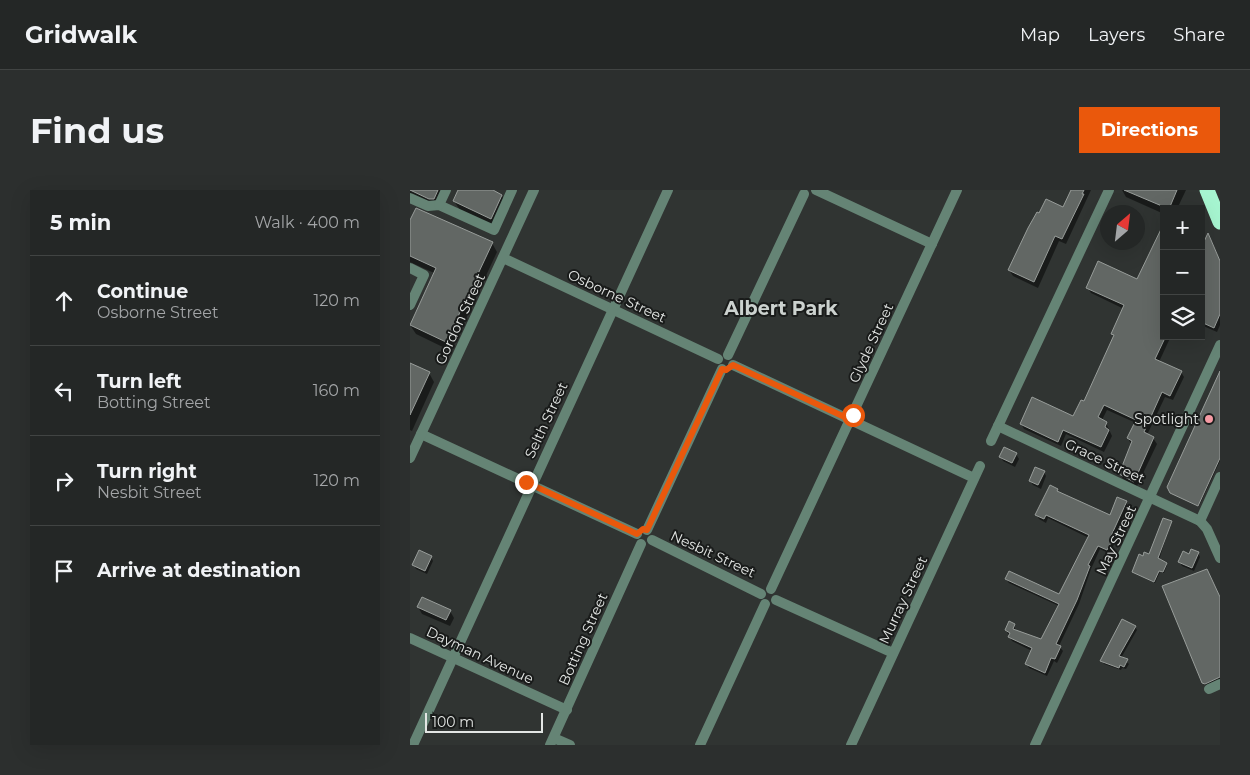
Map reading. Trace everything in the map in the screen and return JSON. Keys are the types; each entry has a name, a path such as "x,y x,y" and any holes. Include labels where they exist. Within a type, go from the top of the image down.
{"highway":[{"path":"1207,190 1220,222"}],"street":[{"path":"439,205 446,190"},
{"path":"410,198 428,206 439,205 494,230 512,190"},
{"name":"Gordon Street","path":"410,458 534,190"},
{"name":"Selth Street","path":"413,745 668,190"},
{"path":"728,355 802,192 809,194 815,190 932,244"},
{"name":"Glyde Street","path":"771,589 957,190"},
{"path":"991,441 1109,190"},
{"name":"Osborne Street","path":"503,258 718,359"},
{"path":"410,268 424,275 410,305"},
{"name":"May Street","path":"1035,745 1220,345"},
{"path":"722,369 719,367 718,359 724,354 734,361 733,365"},
{"path":"733,365 974,478"},
{"path":"722,369 726,370 733,365"},
{"path":"647,530 722,369"},
{"name":"Grace Street","path":"998,426 1200,521"},
{"path":"421,434 531,485 639,539 646,545 652,540 651,533 647,530"},
{"name":"Murray Street","path":"851,745 980,466"},
{"path":"1220,478 1200,521 1207,529 1220,558"},
{"path":"639,539 643,529 647,530"},
{"name":"Botting Street","path":"552,741 567,710 639,539"},
{"name":"Nesbit Street","path":"652,540 761,594"},
{"path":"765,604 761,601 761,594 766,589 771,589 775,592 776,600"},
{"path":"776,600 893,653"},
{"path":"765,604 770,604 776,600"},
{"path":"700,745 765,604"},
{"name":"Dayman Avenue","path":"410,638 567,710"},
{"path":"1209,689 1220,684"},
{"path":"552,741 570,745"}],"building":[{"path":"410,190 438,190 434,199 429,199"},
{"path":"458,190 493,190 502,195 491,219 453,201"},
{"path":"1071,190 1084,190 1082,194 1084,194 1062,239 1055,236 1034,282 1008,270 1028,228 1046,199 1063,207"},
{"path":"1124,190 1177,190 1171,205 1160,205"},
{"path":"416,208 493,242 446,342 410,325 436,268 410,256 410,220"},
{"path":"1160,231 1160,340 1164,340 1155,359 1182,371 1170,396 1162,392 1144,432 1154,437 1134,482 1119,474 1132,441 1127,438 1136,420 1104,405 1098,417 1107,422 1105,427 1109,430 1101,447 1063,430 1058,442 1020,424 1032,397 1073,416 1081,400 1084,401 1114,335 1111,334 1124,305 1086,288 1098,261 1137,279"},
{"path":"1208,233 1220,261 1220,314 1214,328 1205,324 1205,239"},
{"path":"410,363 430,372 410,415"},
{"name":"Spotlight","path":"1220,371 1220,458 1198,506 1170,493 1167,487"},
{"path":"1004,447 1017,453 1012,463 999,457"},
{"path":"1035,467 1045,471 1038,485 1029,481"},
{"path":"1050,485 1058,489 1057,491 1110,515 1117,497 1127,501 1111,536 1114,537 1107,550 1098,546 1088,565 1090,566 1077,600 1056,644 1061,646 1055,659 1051,658 1045,673 1025,664 1032,648 1008,637 1010,633 1005,630 1009,621 1015,624 1013,629 1041,639 1059,604 1005,579 1009,571 1059,594 1089,535 1046,515 1044,519 1035,515"},
{"path":"1163,518 1172,521 1158,558 1167,563 1163,572 1159,571 1154,582 1132,572 1139,554 1143,556 1144,552 1149,554"},
{"path":"1191,549 1199,552 1192,568 1178,562 1183,551 1189,554"},
{"path":"419,550 432,556 425,571 412,565"},
{"path":"1207,569 1220,597 1220,677 1205,684 1202,683 1162,586"},
{"path":"422,597 451,610 446,620 417,607"},
{"path":"1122,619 1136,626 1119,656 1128,659 1124,667 1120,665 1119,668 1100,661"}],"place":[{"name":"Spotlight","path":"1209,419"}],"district":[{"name":"Albert Park","path":"781,308"}],"route":[{"path":"526,482 637,534 643,529 647,530 722,369 726,370 733,365 851,420 853,415"}]}
